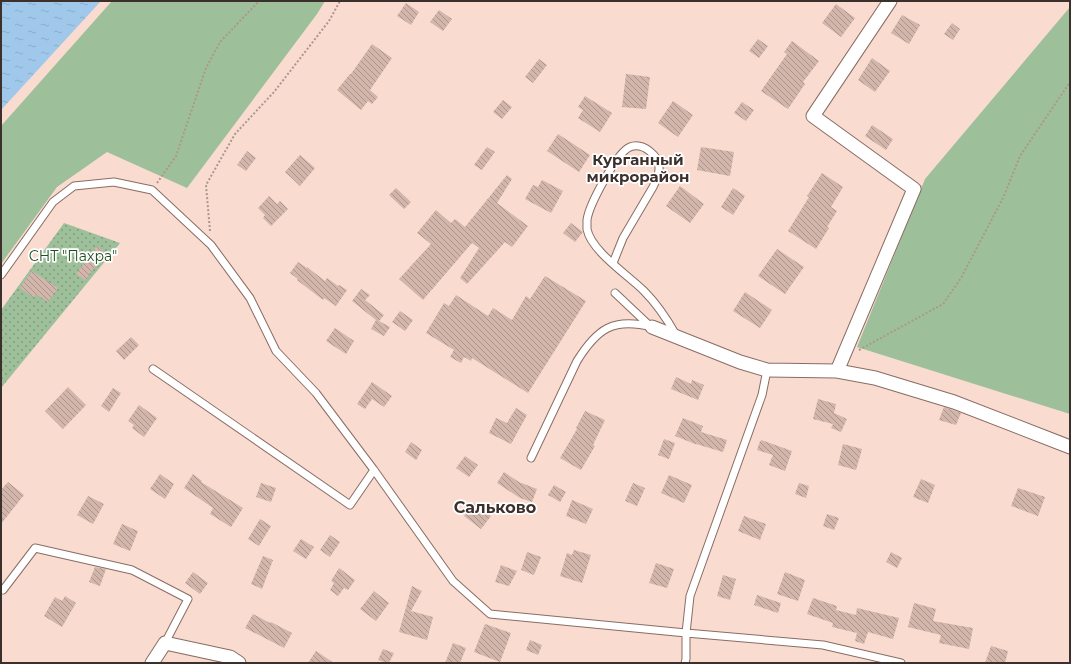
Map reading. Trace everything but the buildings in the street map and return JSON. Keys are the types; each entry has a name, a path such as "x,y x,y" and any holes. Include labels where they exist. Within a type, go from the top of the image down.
{"street":[{"path":"837,371 914,189 813,116 890,1"},
{"path":"652,327 740,362 767,370 837,371 875,378 954,402 1070,446"},
{"path":"152,663 165,643 230,657 239,663"}],"lane":[{"path":"612,263 623,238 653,187 658,174 658,162 654,156 645,148 639,146 628,148 620,156 595,197 587,219 587,228 596,246 604,255 612,263 644,291 653,301 677,338"},
{"path":"1,275 53,202 74,186 114,182 152,190 211,245 250,298 276,351 316,393 454,581 490,614 823,645 901,663"},
{"path":"614,293 652,327"},
{"path":"531,458 585,347 603,330 614,325 626,323 652,327"},
{"path":"153,369 350,505 374,470"},
{"path":"685,663 686,633 690,596 762,394 767,370"},
{"path":"3,590 35,548 132,570 188,599 165,643"}],"path":[{"path":"152,190 176,156 206,68 220,42 259,1"},
{"path":"211,245 206,185 235,134 274,92 329,21 340,1"},
{"path":"842,359 943,304 961,278 1003,198 1020,156 1070,82"}],"green space":[{"path":"112,1 325,1 317,14 187,188 107,152 57,187 1,264 1,126"},
{"path":"1070,7 1070,414 857,347 925,179"},
{"name":"СНТ \"Пахра\"","path":"64,223 120,243 1,388 1,310"}],"water":[{"path":"1,1 101,1 1,110"}],"district":[{"name":"Курганный микрорайон","path":"638,168"},
{"name":"Сальково","path":"495,507"}]}
